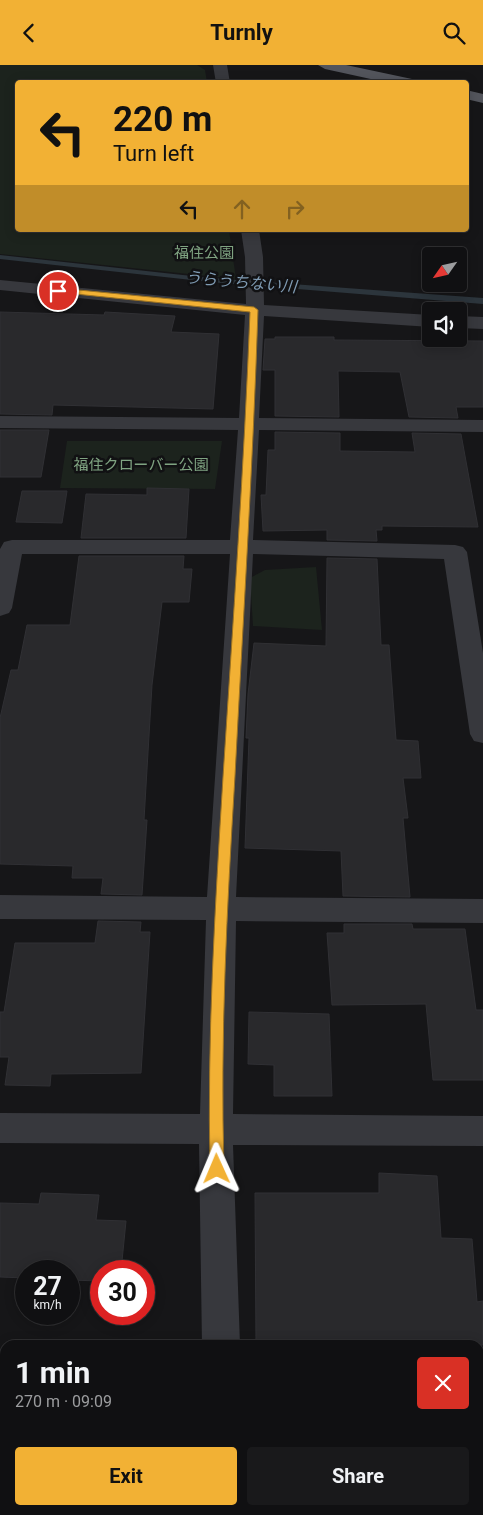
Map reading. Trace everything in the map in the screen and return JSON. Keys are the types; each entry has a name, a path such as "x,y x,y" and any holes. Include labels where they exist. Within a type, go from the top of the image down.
{"main road":[{"path":"325,65 398,80"},
{"path":"469,95 483,99"}],"street":[{"path":"220,65 222,80"},
{"path":"221,1340 216,1130 221,909 250,423 254,292 254,257 250,232"},
{"path":"0,285 254,292 422,320"},
{"path":"467,322 483,323"},
{"path":"0,422 483,426"},
{"path":"0,608 12,547 243,547 455,552 483,734"},
{"path":"0,907 483,911"},
{"path":"0,1128 483,1131"}],"green space":[{"name":"福住公園","path":"0,65 197,65 205,70 207,80 15,80 15,232 229,232 236,279 0,254"},
{"name":"福住クローバー公園","path":"67,441 222,441 215,489 60,488"},
{"path":"316,567 322,630 253,626 250,578 265,570"}],"building":[{"path":"0,312 104,315 105,312 175,316 171,332 219,334 213,409 53,405 52,415 0,414"},
{"path":"275,337 334,337 334,340 422,341 422,347 467,347 467,341 483,341 483,407 456,407 458,418 409,417 400,372 338,371 339,417 275,416 275,370 263,370 265,339 275,339"},
{"path":"0,430 49,430 41,477 0,477"},
{"path":"275,432 340,433 340,451 415,452 412,433 461,434 478,527 382,526 382,530 376,530 377,541 327,540 327,530 263,531 261,495 266,495 268,450 275,450"},
{"path":"147,488 189,489 186,538 81,538 86,494 147,495"},
{"path":"22,491 67,491 62,523 16,522"},
{"path":"79,556 184,556 183,569 192,569 189,602 162,602 152,685 144,820 147,820 142,895 101,894 103,878 72,878 73,866 0,864 0,718 11,670 18,670 27,625 70,625"},
{"path":"327,558 377,559 381,645 389,645 396,740 418,741 421,778 403,778 408,818 403,818 410,897 343,896 341,851 245,848 249,738 246,738 248,694 254,643 326,646"},
{"path":"98,921 141,922 140,932 150,932 141,1073 51,1074 50,1086 5,1085 9,1057 0,1057 0,1012 4,1012 15,943 95,943"},
{"path":"344,924 412,924 413,929 465,929 476,1010 483,1010 483,1080 433,1080 426,1004 332,1005 327,933 344,933"},
{"path":"249,1012 329,1014 332,1096 274,1096 274,1065 248,1064"},
{"path":"379,1173 437,1176 441,1238 472,1239 477,1302 483,1301 483,1340 256,1340 255,1193 379,1193"},
{"path":"41,1193 99,1195 96,1220 126,1221 122,1260 90,1260 90,1281 80,1280 80,1260 15,1260 15,1278 0,1277 0,1203 39,1204"}],"waterway":[{"name":"うらうちない川","path":"0,257 210,280 483,301"}],"route":[{"path":"58,291 254,310 250,423 221,909 216,1130 217,1169"}]}
